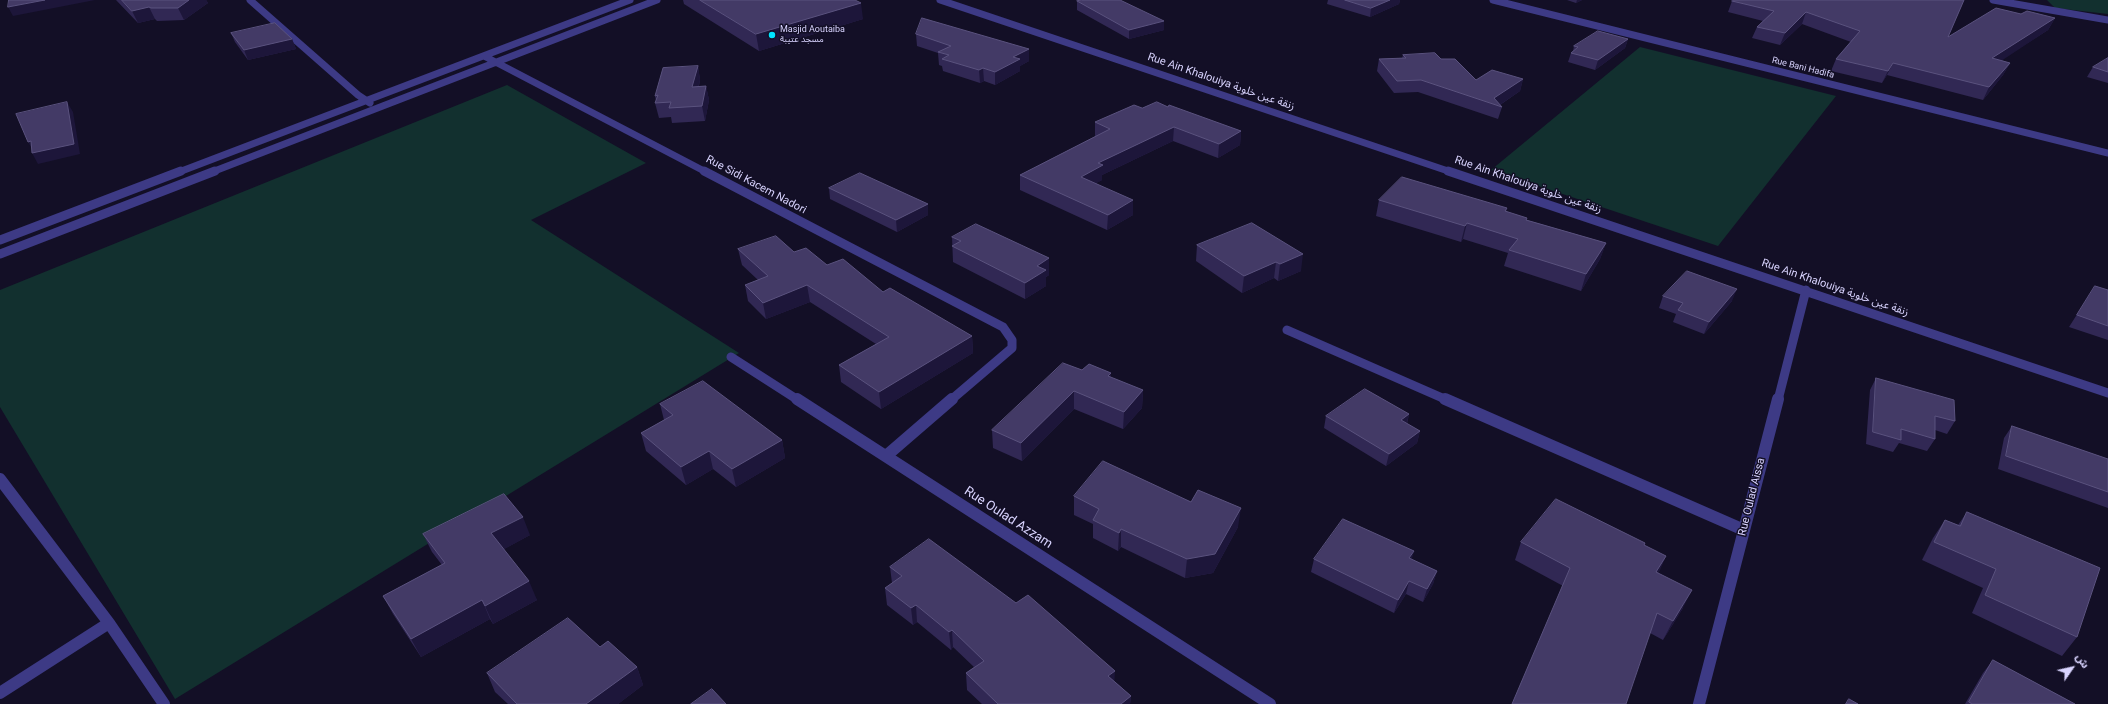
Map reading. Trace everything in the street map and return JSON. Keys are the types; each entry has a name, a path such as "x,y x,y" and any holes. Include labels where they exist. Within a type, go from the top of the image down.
{"street":[{"path":"250,0 358,95 378,108"},
{"path":"0,240 630,0"},
{"path":"0,254 657,0"},
{"name":"Rue Ain Khalouiya زنقة عين خلوية","path":"940,0 1806,290 2108,393"},
{"name":"Rue Bani Hadifa","path":"1493,0 2108,153"},
{"path":"1993,0 2108,20"},
{"name":"Rue Sidi Kacem Nadori","path":"484,56 1003,327 1012,340 1012,348 886,456"},
{"name":"Rue Oulad Aissa","path":"1699,704 1806,290"},
{"path":"1286,330 1744,530"},
{"name":"Rue Oulad Azzam","path":"731,357 1270,704"},
{"path":"0,479 109,623 164,704"},
{"path":"0,693 109,623"}],"green space":[{"path":"2047,0 2108,0 2108,14 2055,8"},
{"path":"1640,47 1836,96 1718,246 1491,170"},
{"path":"507,85 646,163 531,220 739,353 175,699 0,407 0,290"}],"building":[{"path":"9,0 45,0 8,7"},
{"path":"122,0 189,0 178,8 149,7 132,11"},
{"path":"700,0 855,0 861,3 756,34"},
{"path":"1120,0 1164,21 1129,30 1077,1"},
{"path":"1345,0 1390,0 1371,8"},
{"path":"1964,0 1948,37 1996,8 2021,14 2027,11 2055,18 1992,58 2010,63 1989,87 1893,63 1888,71 1836,59 1860,31 1806,12 1785,33 1757,27 1774,11 1732,1"},
{"path":"922,18 1029,49 1013,57 1020,59 995,72 983,68 979,70 942,59 949,55 938,52 951,46 916,34"},
{"path":"275,23 292,39 244,50 231,33"},
{"path":"1598,31 1628,39 1598,60 1571,53 1578,47 1574,46"},
{"path":"1435,53 1441,59 1455,59 1476,80 1492,70 1523,79 1494,98 1502,107 1421,80 1397,81 1379,59 1406,58 1403,55"},
{"path":"2108,58 2108,72 2093,67"},
{"path":"698,66 692,87 706,86 702,106 669,108 671,102 655,103 658,95 655,96 663,68"},
{"path":"67,102 74,144 32,153 31,141 28,142 16,114"},
{"path":"1157,102 1241,131 1219,144 1174,127 1098,163 1103,165 1081,177 1133,200 1108,215 1020,175 1110,129 1095,122 1134,105 1142,108"},
{"path":"860,173 928,204 896,220 829,188"},
{"path":"1402,177 1507,208 1505,211 1527,218 1526,220 1606,243 1586,274 1509,250 1518,239 1467,223 1465,226 1379,200"},
{"path":"1252,223 1303,254 1280,264 1276,262 1244,276 1197,245"},
{"path":"976,224 1049,258 1037,266 1046,270 1025,283 952,246 961,241 952,237"},
{"path":"776,236 794,252 806,248 827,265 843,259 883,292 890,288 972,336 879,392 839,365 889,337 807,285 763,303 745,285 768,276 738,249"},
{"path":"1687,271 1737,289 1709,322 1678,310 1683,303 1663,296"},
{"path":"2095,286 2108,290 2108,326 2077,315"},
{"path":"1063,363 1082,370 1089,364 1111,373 1108,376 1143,390 1124,412 1074,391 1021,443 992,430"},
{"path":"1876,378 1954,400 1955,421 1935,416 1935,439 1901,429 1901,440 1873,432"},
{"path":"703,381 782,440 732,469 709,451 681,467 641,433 673,415 660,404"},
{"path":"1365,389 1409,414 1401,420 1420,431 1389,454 1326,416"},
{"path":"2012,426 2108,459 2108,492 2006,456"},
{"path":"1103,461 1191,502 1198,490 1241,508 1215,554 1187,559 1121,529 1119,533 1093,520 1099,509 1074,496"},
{"path":"504,494 523,517 491,533 529,581 485,606 482,600 411,639 383,596 445,563 423,534"},
{"path":"1556,499 1645,543 1644,545 1666,556 1656,572 1692,590 1673,621 1657,613 1626,704 1512,704 1570,568 1521,542"},
{"path":"1967,512 2100,568 2077,637 1985,595 1996,569 1934,542 1945,520 1960,526"},
{"path":"1343,519 1414,551 1409,558 1437,571 1427,589 1409,581 1398,600 1314,559"},
{"path":"929,539 1016,603 1028,595 1115,671 1108,676 1131,696 1121,704 998,704 966,673 984,661 952,630 949,632 916,605 911,608 885,588 902,576 890,567"},
{"path":"568,618 600,647 608,641 637,667 586,704 517,704 487,673"},
{"path":"1993,660 2075,704 1972,704 1969,702"},
{"path":"712,689 726,704 691,704"},
{"path":"1849,699 1858,704 1846,704"}],"place":[{"name":"Masjid Aoutaiba مسجد عتيبة","path":"772,35"}]}
